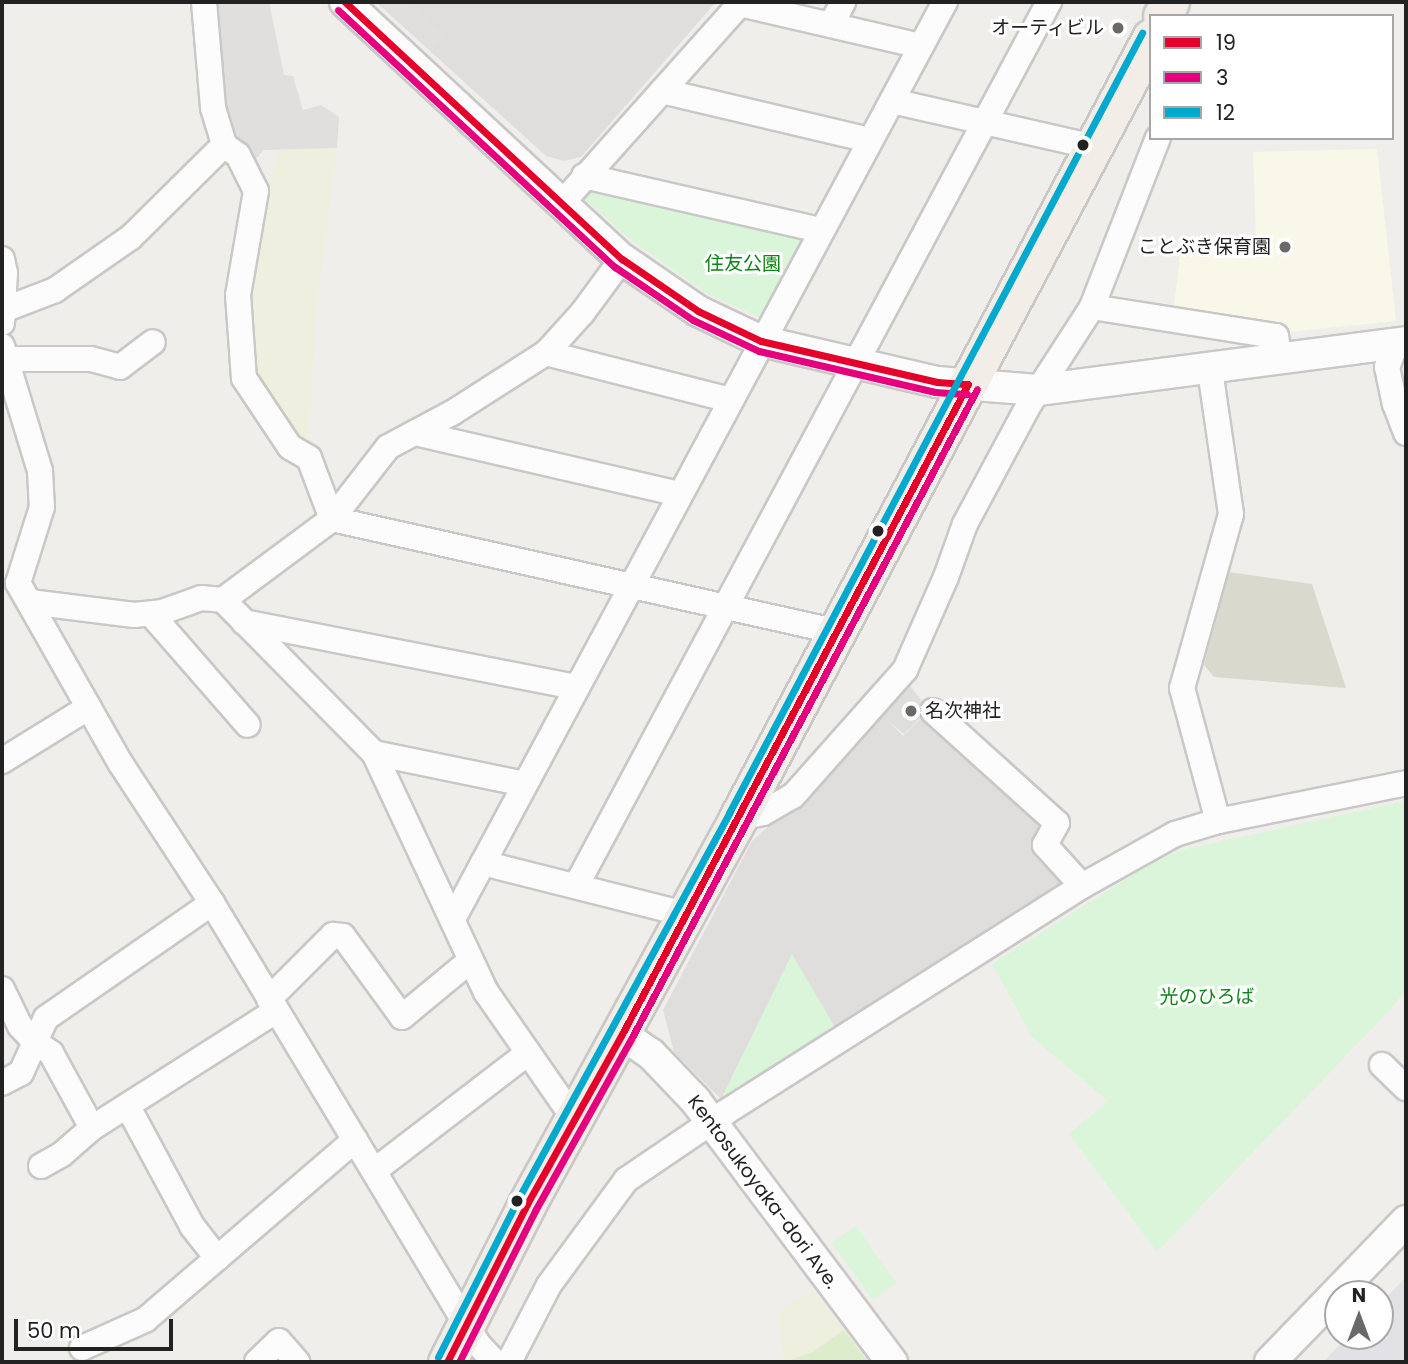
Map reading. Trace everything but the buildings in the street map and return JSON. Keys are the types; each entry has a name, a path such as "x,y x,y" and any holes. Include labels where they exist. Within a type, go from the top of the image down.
{"main road":[{"path":"447,1362 527,1204 738,818 834,631 1149,42"}],"street":[{"path":"204,2 213,108 224,145 238,155 256,191 238,295 244,378 290,447 309,458 332,519"},
{"path":"345,2 622,259 698,311 761,341 937,382 1038,390 1210,370 1401,343"},
{"path":"831,25 843,2"},
{"path":"453,919 944,2"},
{"path":"576,887 1049,2"},
{"path":"562,203 741,3 921,46"},
{"path":"662,91 869,140"},
{"path":"892,101 1094,147"},
{"path":"738,818 762,813 793,796 905,670 946,577 965,524 1038,390 1092,307 1157,140"},
{"path":"2,259 5,273 3,316 55,290 131,237 224,145"},
{"path":"584,176 820,230"},
{"path":"223,600 332,519 388,447 452,413 546,353 583,312 622,259"},
{"path":"1092,307 1276,336 1280,359"},
{"path":"153,342 125,375 91,359 4,353 10,403 40,471 42,507 16,591 89,707 121,764 212,903 467,1326 495,1362"},
{"path":"1401,343 1387,367 1395,404 1406,433"},
{"path":"546,353 730,400"},
{"path":"1210,370 1231,514 1182,688 1218,821"},
{"path":"415,433 679,494"},
{"path":"332,519 834,631"},
{"path":"16,591 118,614 151,614 201,598 223,600 373,753 486,992 575,1120"},
{"path":"151,614 248,725"},
{"path":"244,622 576,687"},
{"path":"2,761 89,707"},
{"path":"933,711 1057,823 1045,845 1082,887"},
{"path":"373,753 525,784"},
{"path":"509,1362 549,1284 626,1180 712,1121 1082,887 1175,834 1218,821 1406,783"},
{"path":"483,863 684,914"},
{"path":"2,1083 21,1073 47,1018 212,903"},
{"path":"41,1166 61,1155 92,1128 128,1107 272,1005 333,935 343,936 402,1017 471,960"},
{"path":"2,989 20,1026 34,1041 51,1053 92,1128"},
{"name":"Kentosukoyaka-dori Ave.","path":"622,1034 651,1054 712,1121 892,1362"},
{"path":"373,1171 528,1053"},
{"path":"1382,1065 1406,1086"},
{"path":"128,1107 192,1226 217,1258"},
{"path":"82,1348 145,1320 355,1140"},
{"path":"1270,1362 1406,1221"},
{"path":"257,1362 279,1341 297,1362"}],"shaded area":[{"path":"212,2 269,2 284,75 293,76 303,110 321,105 339,117 337,148 264,150 250,165 226,130"},
{"path":"376,2 716,2 581,157 564,161 546,156"},
{"path":"381,2 407,2 444,36 432,49"},
{"name":"ことぶき保育園","path":"1377,149 1396,321 1289,332 1287,327 1256,327 1173,313 1180,256 1186,238 1256,235 1253,152"},
{"path":"1229,572 1312,584 1346,688 1214,677 1204,665"},
{"path":"907,682 929,710 904,734 881,715"},
{"path":"929,711 1047,825 1065,881 722,1100 674,1052 663,1010 752,841 799,800 880,713 903,736"},
{"path":"1406,1277 1406,1362 1323,1362 1335,1350 1394,1350 1394,1289"}],"green space":[{"path":"337,148 318,297 308,447 296,440 252,378 247,294 259,220 279,150"},
{"name":"住友公園","path":"595,187 801,233 804,240 761,318 706,293 631,240 585,199"},
{"name":"光のひろば","path":"1406,801 1406,989 1392,1008 1157,1252 1069,1134 1108,1101 1033,1038 992,964 1149,865 1181,850"},
{"path":"792,954 836,1029 722,1097"},
{"path":"856,1226 896,1283 872,1300 832,1243"},
{"path":"813,1290 844,1330 811,1353 783,1362 779,1311"},
{"path":"844,1330 868,1362 784,1362 811,1353"}],"transit line":[{"name":"19","path":"345,2 622,259 698,311 761,341 937,382 968,384"},
{"name":"3","path":"338,10 615,267 693,320 759,351 935,392 967,394"},
{"name":"12","path":"438,1357 518,1199 729,813 1142,33"},
{"name":"19","path":"447,1362 527,1204 622,1034 968,384"},
{"name":"3","path":"459,1362 536,1209 631,1039 977,389"}],"place":[{"name":"オーティビル","path":"1118,28"},
{"name":"ことぶき保育園","path":"1285,247"},
{"name":"名次神社","path":"911,711"}]}
